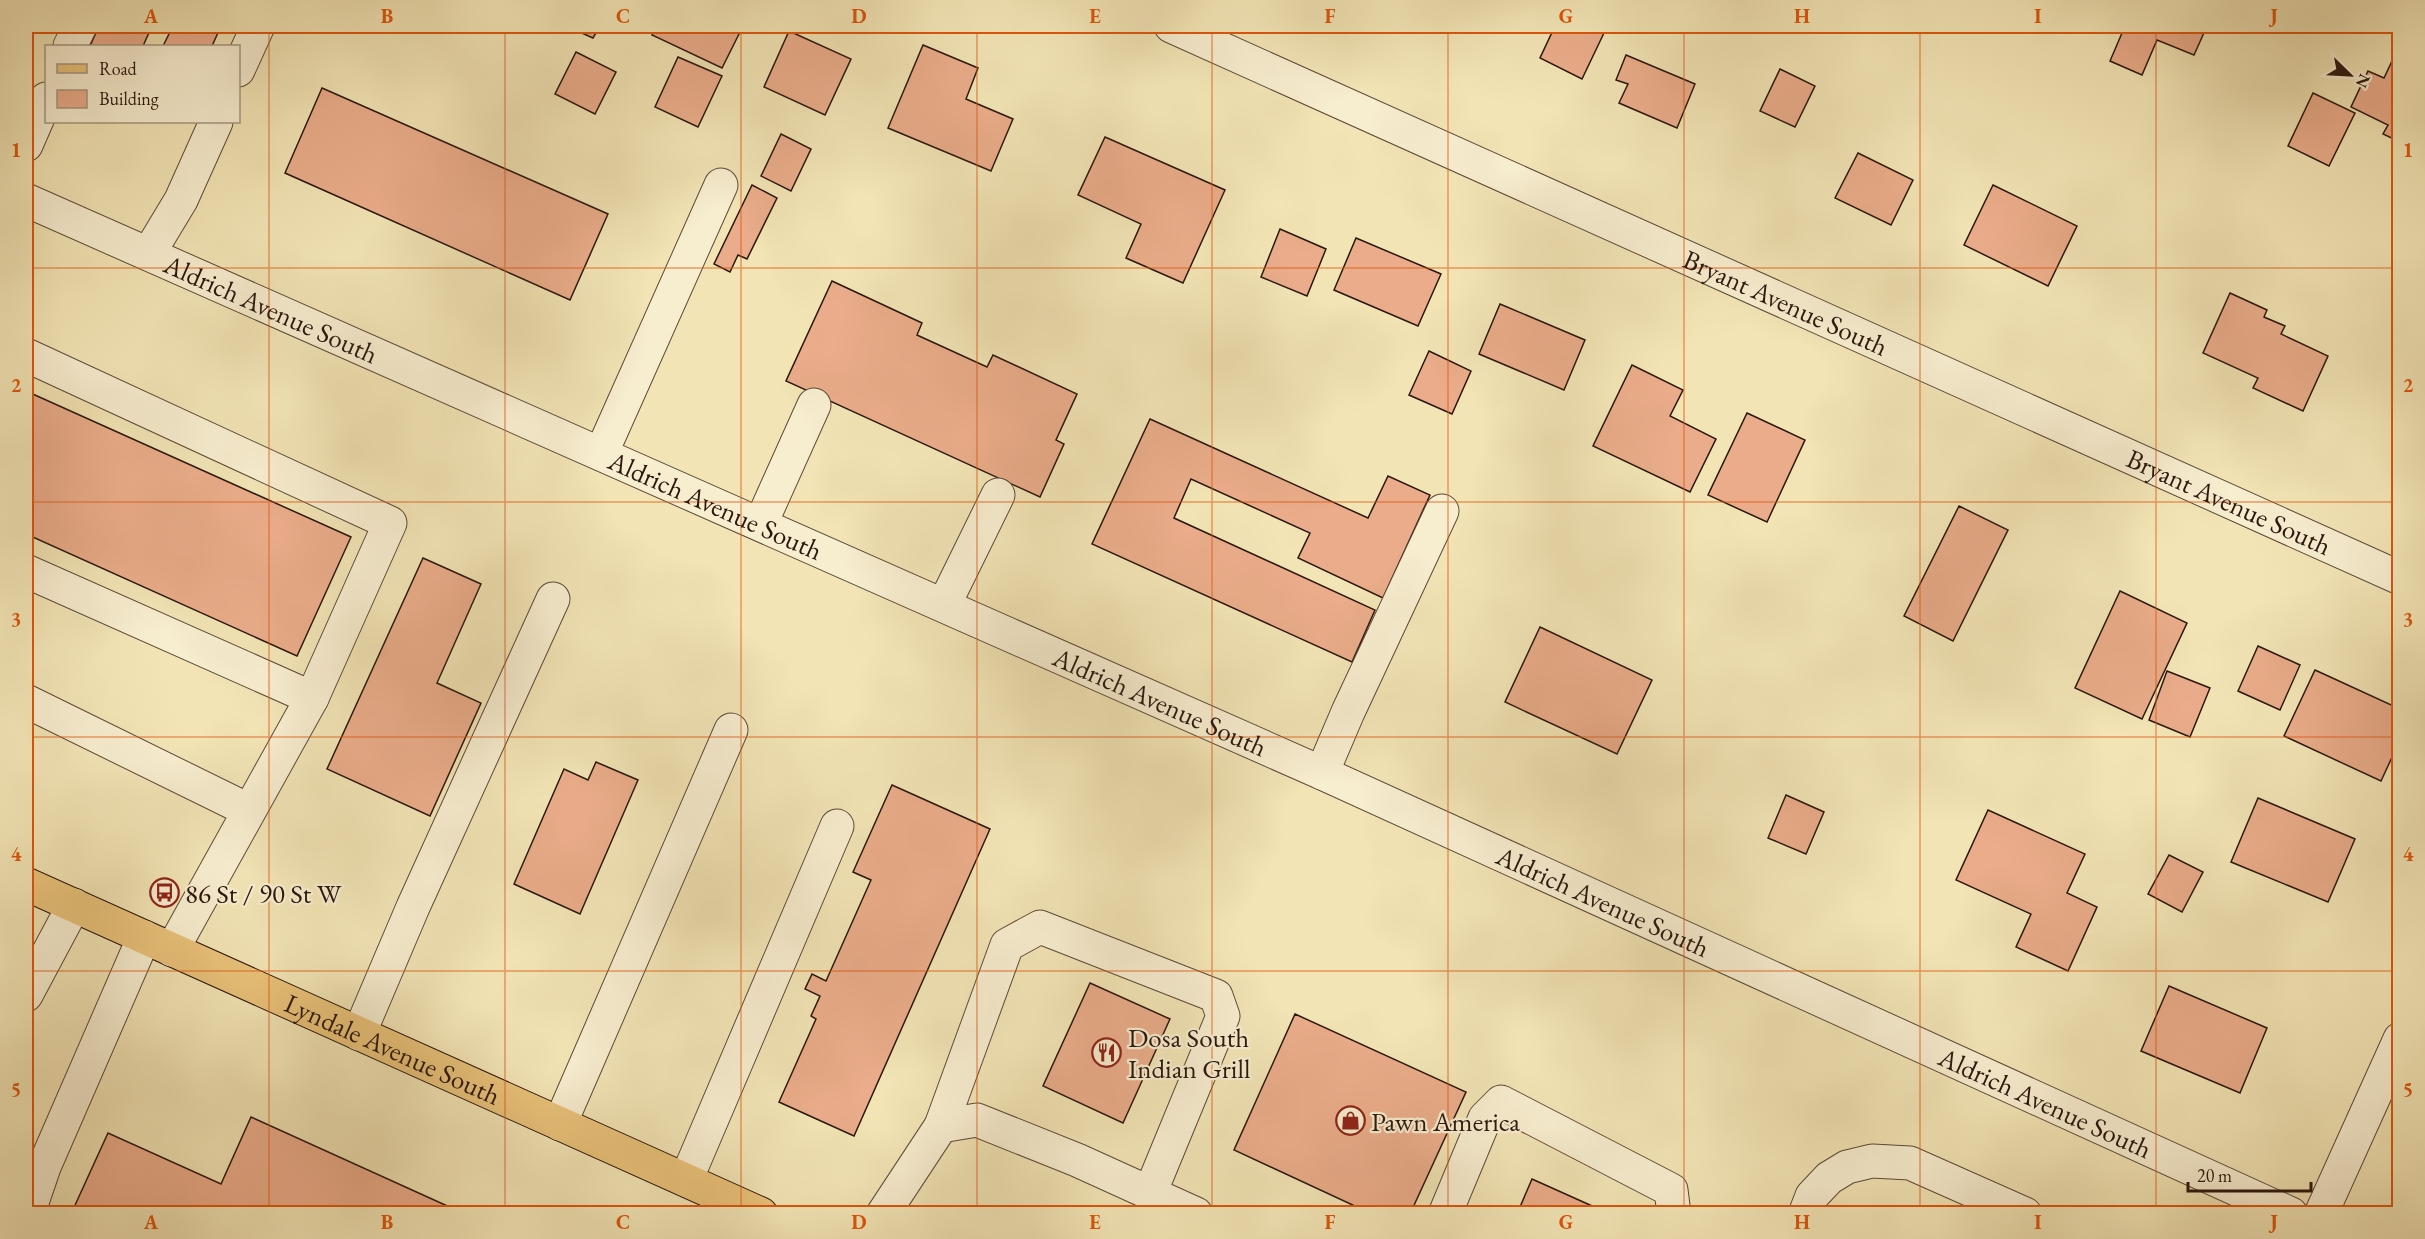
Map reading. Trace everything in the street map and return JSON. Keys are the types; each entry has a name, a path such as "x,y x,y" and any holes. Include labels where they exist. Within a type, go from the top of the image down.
{"main road":[{"name":"Lyndale Avenue South","path":"26,884 760,1214"}],"street":[{"path":"70,45 80,26"},
{"path":"240,66 258,26"},
{"name":"Bryant Avenue South","path":"1171,26 2400,578"},
{"path":"26,145 45,101"},
{"path":"149,254 181,200 216,123"},
{"path":"601,454 722,186"},
{"name":"Aldrich Avenue South","path":"26,200 1322,773 2291,1214"},
{"path":"26,355 390,523 312,698 248,810 158,943 44,1167 28,1214"},
{"path":"761,523 814,405"},
{"path":"944,605 998,495"},
{"path":"1322,773 1347,712 1442,511"},
{"path":"26,571 312,698"},
{"path":"360,1034 413,907 553,599"},
{"path":"26,701 248,810"},
{"path":"560,1124 731,730"},
{"path":"686,1180 837,826"},
{"path":"26,995 74,905"},
{"path":"884,1214 941,1126 1007,945 1040,927 1216,996 1223,1016 1150,1193"},
{"path":"2321,1214 2400,1039"},
{"path":"1445,1214 1485,1118 1501,1102 1671,1190 1674,1214"},
{"path":"941,1126 977,1120 1196,1214"},
{"path":"1805,1214 1812,1196 1830,1178 1847,1167 1872,1161 1910,1163 2025,1214"}],"building":[{"path":"99,26 152,26 143,45 90,45"},
{"path":"173,26 221,26 212,45 164,45"},
{"path":"566,26 600,26 593,38"},
{"path":"657,26 743,26 722,68 652,35"},
{"path":"1555,26 1588,26 1604,33 1582,79 1540,58"},
{"path":"2125,26 2207,26 2194,55 2157,40 2142,75 2110,61"},
{"path":"789,31 851,59 825,115 764,87"},
{"path":"923,45 978,68 966,99 1013,119 991,171 888,128"},
{"path":"576,52 616,72 595,114 555,94"},
{"path":"1626,55 1695,84 1677,128 1619,103 1628,84 1616,80"},
{"path":"678,57 722,76 698,127 655,107"},
{"path":"2392,61 2400,64 2400,142 2383,134 2388,125 2351,107 2368,71 2384,78"},
{"path":"1780,69 1815,86 1795,127 1760,111"},
{"path":"322,88 608,214 570,300 285,173"},
{"path":"2313,93 2355,113 2329,166 2288,146"},
{"path":"781,134 811,149 791,191 761,176"},
{"path":"1105,137 1225,190 1183,283 1126,258 1141,224 1078,195"},
{"path":"1858,153 1913,180 1891,225 1835,198"},
{"path":"752,185 777,198 747,259 738,255 730,272 714,264"},
{"path":"1993,185 2077,226 2048,286 1964,245"},
{"path":"1280,229 1326,249 1307,296 1261,277"},
{"path":"1356,238 1441,274 1418,326 1334,290"},
{"path":"832,281 922,323 917,335 987,367 993,355 1077,394 1056,440 1064,444 1040,497 786,381"},
{"path":"2230,293 2267,310 2264,317 2285,326 2281,334 2328,356 2303,411 2253,388 2258,378 2203,353"},
{"path":"1500,304 1585,340 1564,390 1479,354"},
{"path":"1429,351 1471,371 1452,414 1409,395"},
{"path":"1632,365 1683,390 1670,416 1716,439 1690,492 1593,446"},
{"path":"26,391 351,537 297,656 26,534"},
{"path":"1747,413 1805,440 1767,522 1708,495"},
{"path":"1150,419 1368,518 1388,476 1430,495 1383,598 1298,558 1310,533 1191,479 1174,518 1375,610 1352,662 1092,544"},
{"path":"1959,506 2008,530 1953,641 1904,616"},
{"path":"423,558 481,584 437,683 481,703 430,816 327,769"},
{"path":"2120,591 2187,623 2142,719 2075,688"},
{"path":"1540,627 1652,680 1617,754 1505,702"},
{"path":"2258,646 2300,665 2280,710 2238,691"},
{"path":"2315,670 2400,709 2400,740 2381,781 2284,736"},
{"path":"2167,671 2210,688 2190,737 2149,720"},
{"path":"596,762 638,780 580,914 514,884 564,769 588,780"},
{"path":"892,785 990,829 854,1136 779,1102 816,1019 811,1016 820,996 805,989 812,974 826,981 871,880 853,872"},
{"path":"1786,795 1824,812 1806,854 1768,838"},
{"path":"2258,798 2355,839 2328,902 2231,862"},
{"path":"1988,810 2085,854 2067,893 2097,907 2068,971 2016,947 2031,914 1956,880"},
{"path":"2169,855 2203,872 2182,912 2148,894"},
{"name":"Dosa South Indian Grill","path":"1090,983 1170,1019 1123,1123 1043,1086"},
{"path":"2169,986 2267,1028 2240,1093 2141,1051"},
{"name":"Pawn America","path":"1295,1014 1466,1092 1410,1214 1372,1214 1234,1150"},
{"path":"251,1117 465,1214 71,1214 108,1133 221,1184"},
{"path":"1532,1179 1610,1214 1517,1214"}],"place":[{"name":"86 St / 90 St W","path":"164,893"},
{"name":"Dosa South Indian Grill","path":"1107,1053"},
{"name":"Pawn America","path":"1350,1121"}]}
